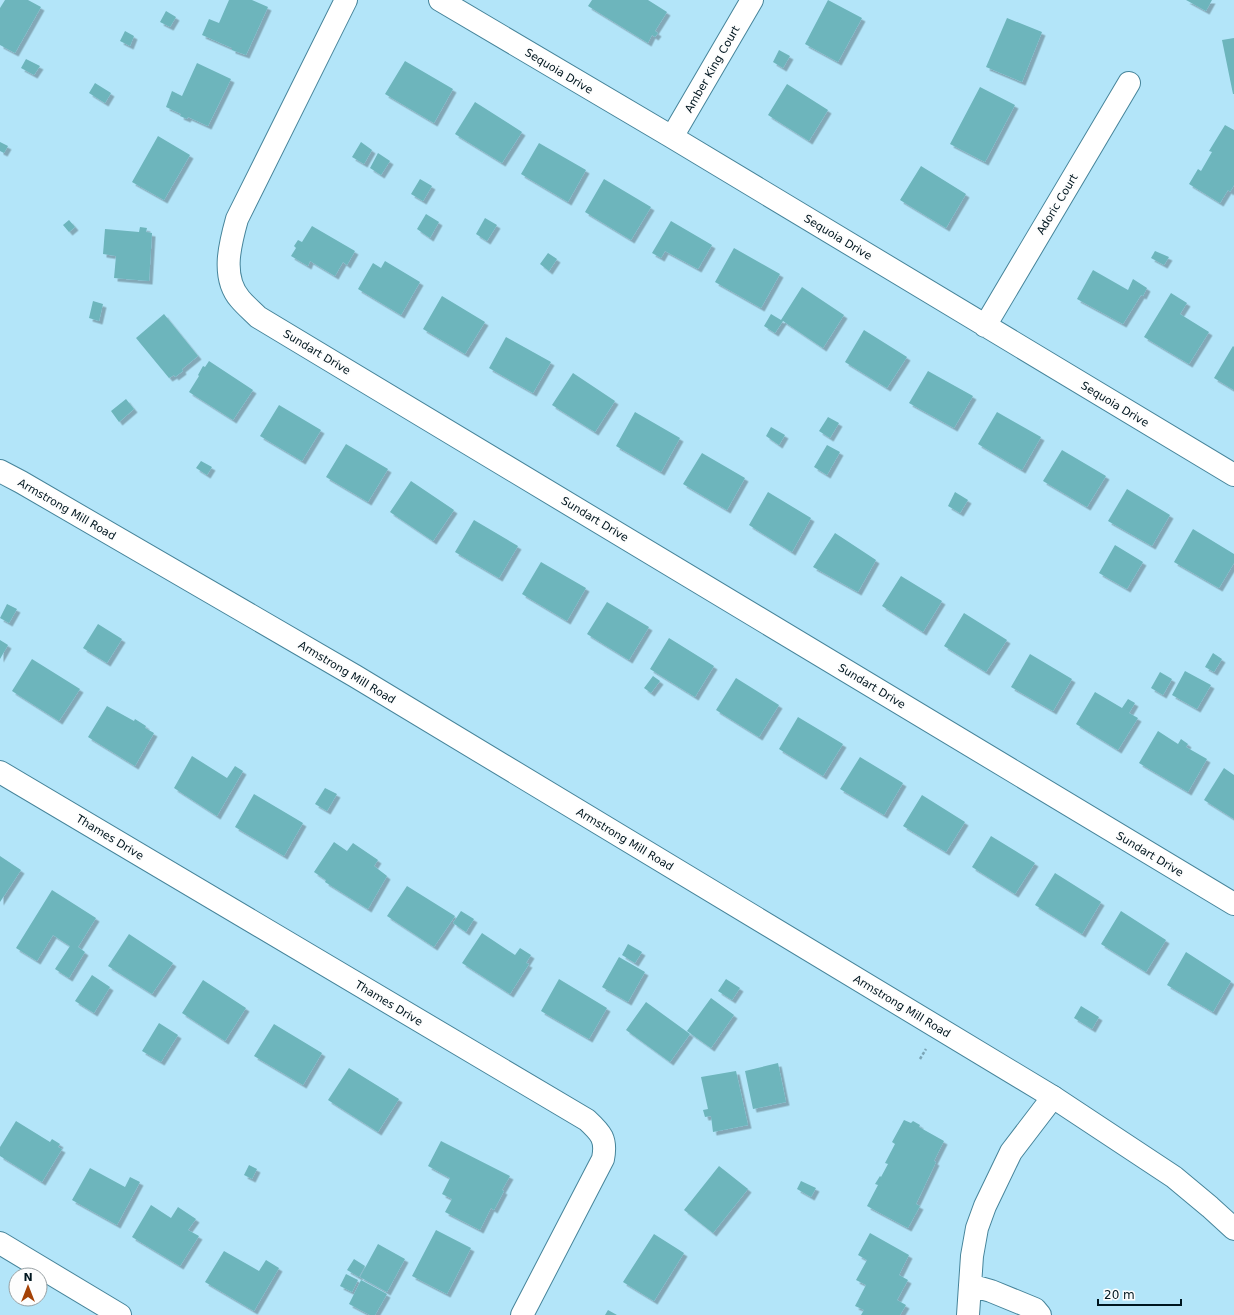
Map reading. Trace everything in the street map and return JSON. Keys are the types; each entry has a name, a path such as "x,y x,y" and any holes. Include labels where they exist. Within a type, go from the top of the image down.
{"street":[{"name":"Sundart Drive","path":"346,0 237,219 231,241 228,262 231,283 239,298 258,317 1234,904"},
{"name":"Sequoia Drive","path":"440,0 672,137 1234,475"},
{"name":"Amber King Court","path":"672,137 752,0"},
{"name":"Adoric Court","path":"985,326 1129,83"},
{"name":"Armstrong Mill Road","path":"0,471 355,676 1053,1097 1174,1178 1210,1207 1234,1229"},
{"name":"Thames Drive","path":"0,772 587,1120 599,1131 603,1139 605,1149 603,1159 522,1315"},
{"path":"968,1315 972,1256 977,1228 985,1206 1011,1152 1053,1097"},
{"path":"0,1243 120,1315"},
{"path":"970,1285 991,1291 1035,1309 1040,1315"}],"path":[{"path":"920,1059 925,1050"}],"building":[{"path":"5,0 28,0 41,7 15,53 0,45 0,8"},
{"path":"229,0 252,0 268,7 246,55 232,50 232,48 202,35 209,19 219,23"},
{"path":"592,0 648,0 667,12 655,31 658,33 655,37 652,35 648,43 588,6"},
{"path":"828,0 862,18 838,62 805,44"},
{"path":"1186,0 1212,0 1206,11"},
{"path":"166,11 176,17 170,27 160,22"},
{"path":"1007,18 1042,32 1022,82 986,67"},
{"path":"125,31 134,36 130,46 120,41"},
{"path":"1234,38 1234,94 1233,94 1222,40"},
{"path":"779,50 790,56 783,68 773,62"},
{"path":"26,59 40,66 34,75 21,68"},
{"path":"405,61 453,89 434,123 385,94"},
{"path":"197,63 231,79 208,126 188,117 187,119 180,116 181,114 166,107 172,91 182,96"},
{"path":"95,83 111,93 105,103 89,93"},
{"path":"787,84 828,110 809,141 768,115"},
{"path":"980,87 1015,105 985,162 950,144"},
{"path":"475,102 522,132 502,163 455,134"},
{"path":"1225,125 1234,130 1234,185 1230,192 1228,190 1220,203 1189,184 1198,169 1201,171 1212,152 1209,151"},
{"path":"158,136 190,155 164,200 132,182"},
{"path":"0,142 8,146 4,153 0,151"},
{"path":"361,142 372,150 364,164 352,157"},
{"path":"539,143 586,170 568,202 521,174"},
{"path":"378,153 390,161 381,175 370,168"},
{"path":"921,166 966,194 946,228 900,200"},
{"path":"420,179 432,186 423,201 411,194"},
{"path":"604,179 651,207 631,240 585,212"},
{"path":"426,214 439,222 430,238 417,229"},
{"path":"485,218 497,225 487,241 476,234"},
{"path":"69,220 75,227 69,232 63,225"},
{"path":"671,221 712,245 698,269 665,251 661,258 652,253"},
{"path":"312,226 355,251 347,265 343,262 335,276 310,261 308,266 291,256 296,248 294,246 298,240 302,242"},
{"path":"140,227 147,228 146,232 152,233 149,281 114,278 116,256 103,254 105,229 139,232"},
{"path":"734,248 780,274 761,308 715,282"},
{"path":"1155,251 1169,257 1164,265 1151,258"},
{"path":"548,253 557,259 549,271 540,264"},
{"path":"385,261 420,282 401,315 358,289 373,263 381,268"},
{"path":"1093,270 1128,290 1133,279 1147,288 1123,324 1077,299"},
{"path":"802,287 844,315 823,348 783,321 775,333 764,326 771,314 781,320"},
{"path":"1171,293 1187,303 1180,314 1209,332 1189,364 1144,337"},
{"path":"442,296 485,322 465,354 423,329"},
{"path":"93,301 103,304 99,321 89,318"},
{"path":"164,314 198,356 182,369 183,371 175,377 174,375 169,378 136,338"},
{"path":"864,330 907,357 887,388 845,362"},
{"path":"506,337 551,362 533,393 489,368"},
{"path":"1233,346 1234,347 1234,390 1214,378"},
{"path":"209,361 253,390 233,420 189,392 199,376 198,375 203,366 205,367"},
{"path":"928,371 973,396 954,428 909,403"},
{"path":"573,373 615,401 595,432 552,405"},
{"path":"126,399 134,409 119,422 111,411"},
{"path":"279,405 321,430 302,461 260,436"},
{"path":"635,412 680,438 661,472 616,446"},
{"path":"997,412 1041,437 1022,470 978,444"},
{"path":"828,417 839,423 830,438 819,431"},
{"path":"771,427 785,435 779,445 766,436"},
{"path":"346,444 388,469 368,502 326,477"},
{"path":"827,445 840,452 827,475 814,467"},
{"path":"1062,450 1106,476 1087,507 1043,481"},
{"path":"702,453 745,478 727,510 683,484"},
{"path":"201,461 212,467 207,475 196,468"},
{"path":"411,481 454,510 433,541 390,512"},
{"path":"1127,489 1170,515 1152,546 1108,521"},
{"path":"768,492 811,518 792,552 749,525"},
{"path":"955,492 968,500 960,513 948,506"},
{"path":"474,520 518,546 499,578 455,552"},
{"path":"1193,529 1234,554 1234,563 1219,588 1174,562"},
{"path":"835,533 876,560 858,592 813,567"},
{"path":"1115,545 1143,562 1127,589 1099,573"},
{"path":"541,562 586,588 567,621 522,594"},
{"path":"901,576 942,601 923,632 882,606"},
{"path":"607,602 649,627 629,660 587,634"},
{"path":"7,604 17,609 9,623 0,618"},
{"path":"964,613 1007,640 986,672 944,646"},
{"path":"98,624 122,639 107,663 83,648"},
{"path":"669,638 714,666 695,697 650,669"},
{"path":"0,640 8,645 0,659"},
{"path":"1213,653 1222,659 1214,672 1205,667"},
{"path":"1030,654 1072,679 1053,711 1011,687"},
{"path":"32,659 80,689 59,721 12,691"},
{"path":"1185,671 1211,685 1197,709 1172,695"},
{"path":"1160,672 1172,679 1163,695 1151,688"},
{"path":"653,676 660,681 651,693 644,688"},
{"path":"736,678 779,705 759,737 716,710"},
{"path":"1095,692 1122,708 1128,699 1135,703 1129,713 1138,718 1118,750 1076,724"},
{"path":"107,706 134,721 135,719 146,726 145,728 154,733 135,766 88,737"},
{"path":"798,717 843,744 823,776 779,749"},
{"path":"1158,731 1178,744 1181,739 1188,744 1186,747 1207,759 1188,792 1139,763"},
{"path":"192,756 227,778 235,766 243,771 217,816 174,788"},
{"path":"860,757 903,783 884,815 840,789"},
{"path":"1224,768 1234,775 1234,819 1204,800"},
{"path":"325,788 337,794 327,811 315,804"},
{"path":"254,794 303,823 284,856 235,827"},
{"path":"922,795 965,822 946,852 903,826"},
{"path":"991,836 1035,863 1015,894 972,867"},
{"path":"334,842 347,851 353,843 378,860 374,866 387,876 368,909 325,882 326,880 314,872"},
{"path":"0,856 21,870 0,902"},
{"path":"1055,873 1101,902 1082,934 1035,905"},
{"path":"407,886 455,916 434,947 387,916"},
{"path":"52,890 96,918 78,947 85,952 69,978 55,969 70,946 53,935 37,961 16,948"},
{"path":"461,911 474,919 466,932 453,923"},
{"path":"1121,911 1166,940 1146,972 1101,944"},
{"path":"482,933 515,955 520,948 531,955 526,963 529,964 510,994 462,963"},
{"path":"129,934 173,963 152,994 108,966"},
{"path":"628,944 642,952 635,963 622,955"},
{"path":"1186,952 1231,981 1213,1012 1167,985"},
{"path":"619,957 645,972 628,1002 602,987"},
{"path":"92,975 110,987 94,1013 75,1001"},
{"path":"559,979 607,1008 589,1039 541,1011"},
{"path":"726,979 740,988 732,1000 718,991"},
{"path":"203,980 246,1008 225,1041 182,1013"},
{"path":"711,998 734,1015 711,1048 687,1031"},
{"path":"646,1002 690,1034 670,1062 626,1030"},
{"path":"1081,1006 1099,1017 1092,1029 1074,1018"},
{"path":"159,1023 178,1035 161,1062 142,1051"},
{"path":"274,1024 322,1053 303,1085 254,1056"},
{"path":"778,1063 786,1102 753,1109 745,1071"},
{"path":"349,1068 399,1099 378,1132 328,1100"},
{"path":"736,1071 748,1125 713,1132 711,1116 705,1117 703,1110 708,1109 701,1077"},
{"path":"904,1120 911,1123 913,1121 920,1125 919,1127 944,1141 934,1161 936,1162 916,1204 920,1206 908,1228 867,1206 878,1185 875,1184 880,1176 881,1177 888,1164 885,1163 895,1144 892,1142"},
{"path":"16,1121 50,1142 52,1139 60,1144 58,1147 62,1149 42,1182 0,1156 0,1147"},
{"path":"441,1141 510,1176 502,1190 504,1191 494,1210 491,1208 480,1230 445,1212 452,1199 442,1194 450,1178 428,1166"},
{"path":"249,1165 257,1169 252,1179 244,1175"},
{"path":"719,1166 748,1189 713,1233 684,1210"},
{"path":"90,1168 125,1187 130,1177 140,1182 117,1225 72,1200"},
{"path":"801,1181 816,1188 811,1197 797,1189"},
{"path":"151,1205 171,1218 178,1207 196,1219 188,1230 199,1236 180,1266 132,1237"},
{"path":"436,1230 471,1248 447,1294 412,1276"},
{"path":"870,1233 909,1255 899,1275 908,1280 897,1300 906,1305 900,1315 861,1315 864,1310 855,1306 866,1285 856,1280 867,1260 858,1255"},
{"path":"654,1234 684,1253 654,1301 623,1282"},
{"path":"378,1244 405,1259 387,1292 360,1277"},
{"path":"224,1251 259,1271 266,1260 279,1268 254,1311 205,1282"},
{"path":"354,1259 365,1266 359,1277 347,1270"},
{"path":"346,1274 358,1280 352,1292 340,1286"},
{"path":"361,1280 387,1294 375,1315 370,1315 349,1304"},
{"path":"608,1310 617,1315 605,1315"}]}
